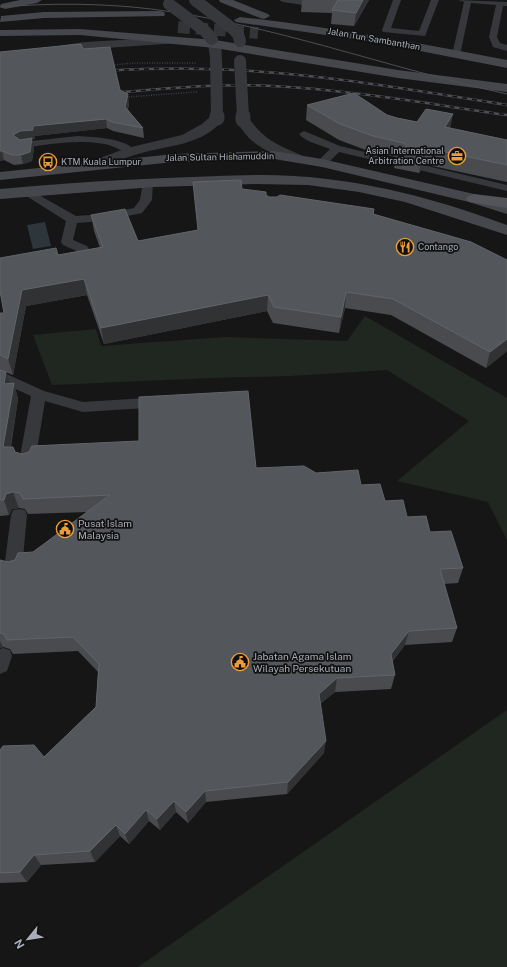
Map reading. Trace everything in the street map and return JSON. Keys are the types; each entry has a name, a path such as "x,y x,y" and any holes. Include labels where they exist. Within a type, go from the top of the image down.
{"main road":[{"path":"0,8 37,0"},
{"path":"224,0 269,18 305,27"},
{"path":"0,19 44,15 160,14"},
{"name":"Jalan Tun Sambanthan","path":"240,20 305,27 364,36 507,64"},
{"path":"0,28 82,24 139,26"},
{"path":"0,33 80,32 182,41 214,42 240,50 398,74 507,88"},
{"name":"Jalan Tun Sambanthan","path":"258,33 334,43 417,58"},
{"path":"484,73 507,78"},
{"name":"Jalan Sultan Hishamuddin","path":"0,176 94,165 174,158 224,155 274,155 322,163 507,208"},
{"path":"0,194 148,182 236,179 316,182 417,200 470,216 507,230"},
{"path":"474,199 507,203"}],"street":[{"path":"195,0 238,34 243,120 248,129 260,142 296,158"},
{"path":"94,165 132,151 185,140 207,129 217,118 216,59 214,42 205,31 167,2"}],"lane":[{"path":"283,0 303,3 305,0"},
{"path":"397,0 386,30 422,34 435,0"},
{"path":"456,54 459,45 465,0 504,4 493,37 496,45 507,48"},
{"path":"48,50 88,45 182,41"},
{"path":"304,134 317,141 337,148 398,163"},
{"path":"22,145 68,140 95,140 122,145 132,151"},
{"path":"322,163 337,148"},
{"path":"423,168 507,188"},
{"path":"26,192 39,198 72,220 102,218 138,211 146,200 148,182"},
{"path":"72,220 67,242 83,249"},
{"path":"0,376 39,394 83,406 175,402"},
{"path":"27,462 39,394"},
{"path":"13,569 20,515"}],"path":[{"path":"108,66 136,63 196,63"},
{"path":"125,97 202,92"}],"shaded area":[{"path":"45,222 51,246 33,249 27,225"},
{"path":"365,316 507,398 507,540 488,502 397,481 469,421 387,370 290,376 52,385 33,335 96,329 101,346 225,337 347,341"},
{"path":"507,710 507,967 138,967"}],"building":[{"path":"338,0 363,0 356,13 332,10"},
{"path":"81,44 83,49 110,47 120,90 128,94 125,107 143,128 112,122 106,119 33,126 33,130 20,131 13,135 20,140 32,138 30,152 21,155 12,155 0,151 0,52"},
{"path":"354,93 387,115 397,118 417,122 426,109 453,114 445,127 507,140 507,165 426,148 419,152 420,155 423,156 422,157 396,152 406,149 406,145 373,136 340,124 307,105"},
{"path":"241,180 242,189 266,192 266,195 269,197 277,197 280,195 374,209 373,214 471,242 507,260 507,339 490,352 393,299 346,292 341,317 274,307 268,295 101,328 84,279 22,290 8,359 0,355 0,313 4,313 0,291 0,258 56,248 58,255 103,247 91,215 125,209 138,241 198,230 193,182"},
{"path":"0,370 6,372 4,384 14,383 3,447 13,447 15,452 22,454 29,452 32,446 139,441 139,397 248,391 256,468 304,466 316,473 358,470 361,485 380,484 385,501 403,500 407,517 426,516 430,532 451,531 463,568 440,569 457,628 409,631 391,654 395,675 337,678 319,694 326,741 288,782 205,791 186,812 174,801 157,819 146,810 125,834 116,825 90,851 34,855 20,872 0,873 0,750 3,746 34,745 44,757 96,707 99,664 73,637 7,640 4,634 0,633 0,560 8,562 15,560 18,553 33,552 110,495 23,499 20,493 13,492 6,494 4,500 0,500"}],"tunnel":[{"path":"178,27 258,33"}],"tram line":[{"path":"0,7 57,4 94,5 151,9 196,16 241,25 330,47 418,72 507,94"}],"railway":[{"path":"104,71 191,69 242,70 280,73 356,82 507,105"},
{"path":"111,93 211,86 272,86 361,94 507,115"}],"place":[{"name":"Asian International Arbitration Centre","path":"457,156"},
{"name":"KTM Kuala Lumpur","path":"48,162"},
{"name":"Contango","path":"405,247"},
{"name":"Pusat Islam Malaysia","path":"65,529"},
{"name":"Jabatan Agama Islam Wilayah Persekutuan","path":"240,662"}]}
